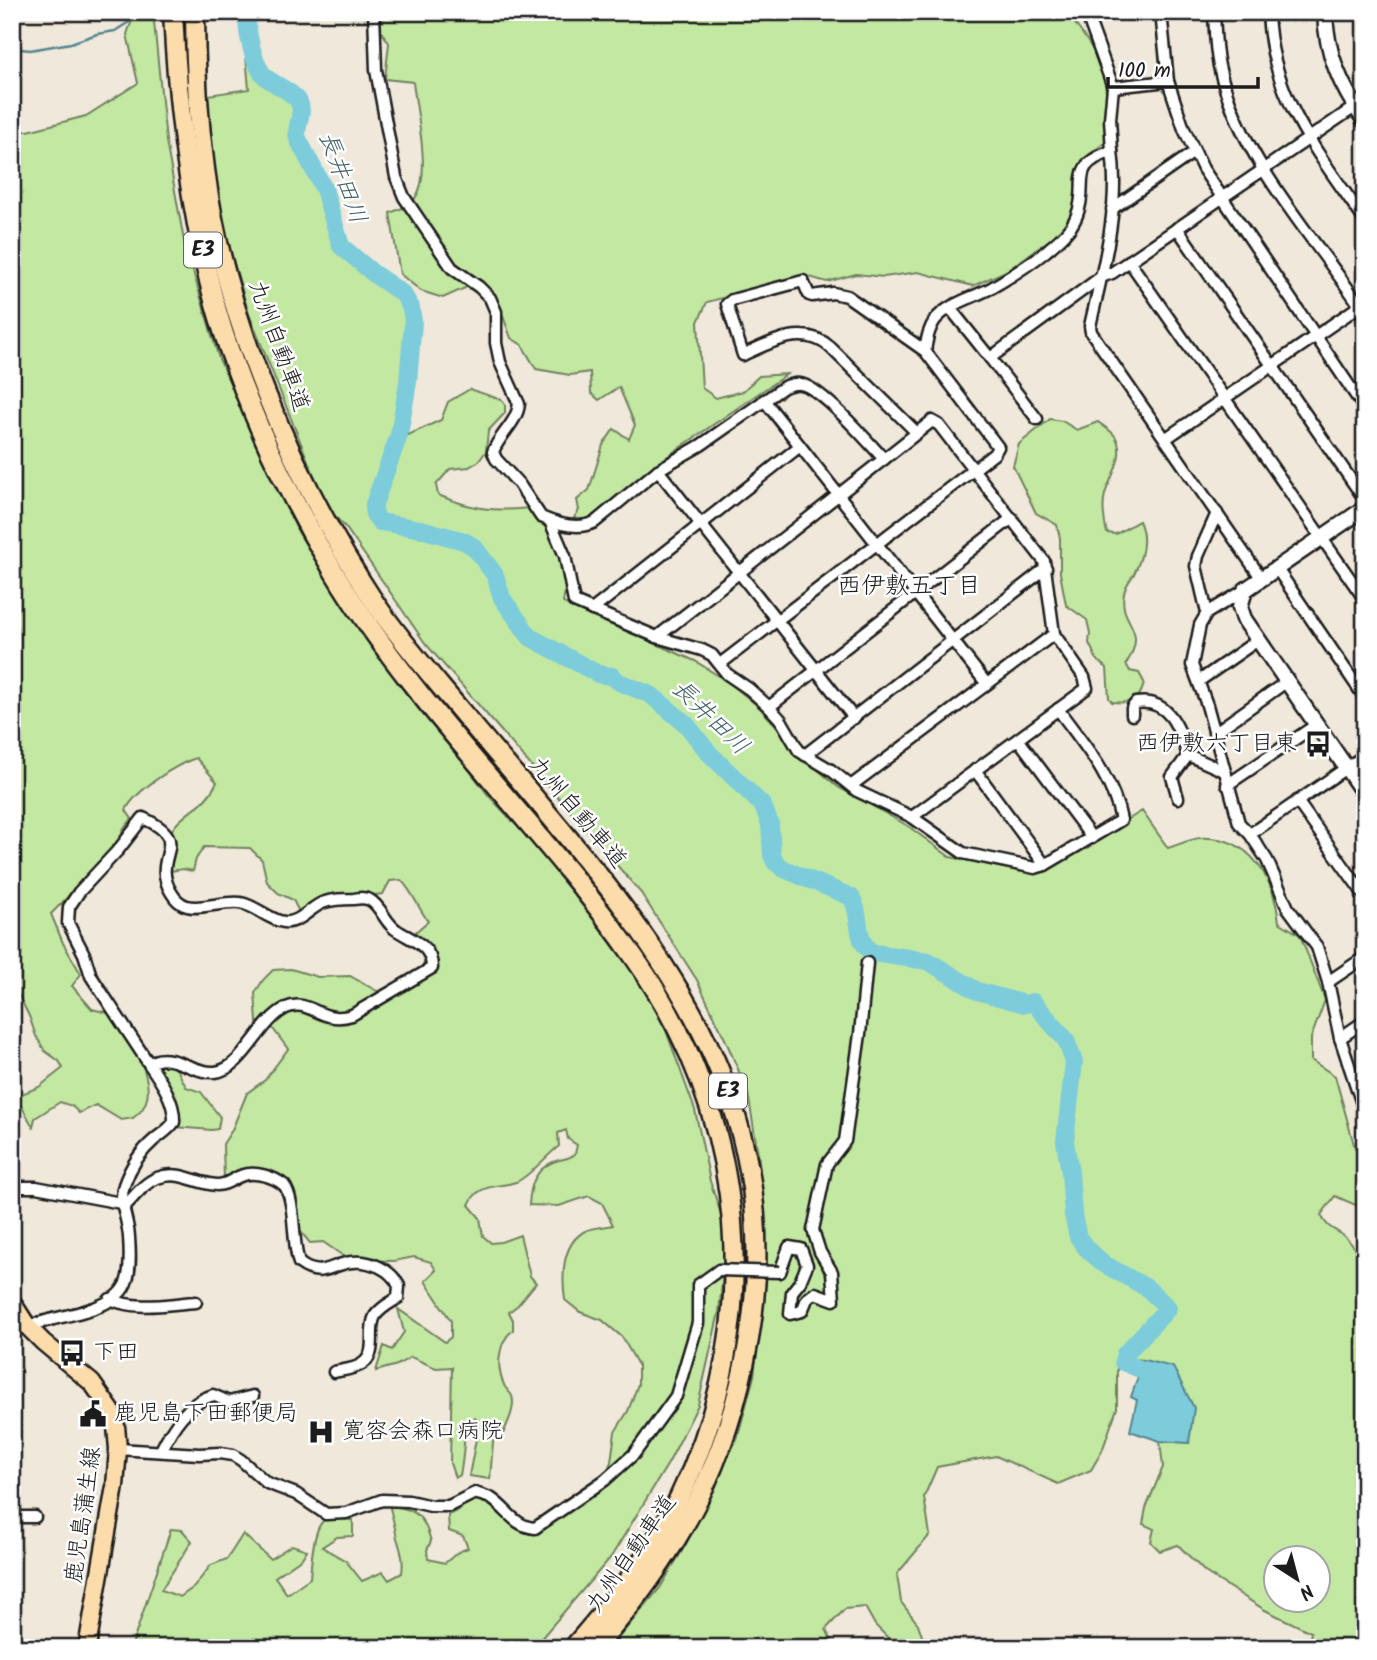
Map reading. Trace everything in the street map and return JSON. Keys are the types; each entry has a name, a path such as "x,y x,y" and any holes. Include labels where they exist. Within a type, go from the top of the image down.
{"highway":[{"name":"九州自動車道","path":"173,12 190,175 209,280 224,331 281,476 334,572 362,616 469,756 556,856 636,960 664,1005 701,1080 722,1147 732,1221 733,1294 724,1365 706,1434 677,1502 654,1541 629,1579 573,1648"},
{"name":"九州自動車道","path":"195,12 199,112 205,171 226,275 241,327 278,419 320,509 377,606 602,880 683,993 704,1031 729,1093 744,1142 756,1224 756,1270 750,1331 735,1405 710,1478 692,1513 642,1591 595,1648"}],"main road":[{"name":"鹿児島蒲生線","path":"12,1302 28,1326 97,1390 111,1410 116,1426 118,1449 111,1509 87,1648"}],"street":[{"path":"374,12 376,70 396,177 404,197 452,268 485,292 494,304 497,319 496,344 500,362 519,407 515,419 497,443 494,455 519,484 541,517 586,527 608,514 640,483 658,470 701,445 784,387 798,383 809,386 825,399 884,459"},
{"path":"1086,12 1113,87 1110,119 1116,177 1091,332 1262,579"},
{"path":"1161,12 1168,81 1194,152 1221,198 1365,409"},
{"path":"1165,439 1363,307 1263,169 1241,128 1219,63 1214,12"},
{"path":"1268,12 1269,32 1279,82 1308,138 1365,220"},
{"path":"1325,12 1326,34 1337,73 1360,103 1365,121"},
{"path":"1113,87 1168,81"},
{"path":"990,358 1101,277 1112,273 1360,103"},
{"path":"925,351 928,332 936,319 950,308 1011,276 1061,239 1078,214 1083,170 1092,159 1112,151"},
{"path":"1112,209 1194,152"},
{"path":"1177,228 1365,500"},
{"path":"1129,261 1365,600"},
{"path":"720,664 975,469 994,454 998,447 925,351 847,296 833,293 809,295 803,281 732,300 727,304 743,355 767,344 800,335 814,336 830,347 917,433"},
{"path":"950,308 1037,419"},
{"path":"764,400 986,683"},
{"path":"657,636 932,421 939,425 1044,561 1054,634 1084,677 1087,688 912,817"},
{"path":"592,610 800,446"},
{"path":"658,470 854,718"},
{"path":"1365,508 1262,579 1207,613 1200,625 1192,665 1199,681 1239,823 1250,834 1274,872 1288,908 1317,947 1340,1038 1365,1113"},
{"path":"1207,613 1196,566 1217,513"},
{"path":"769,707 1012,518"},
{"path":"550,521 565,556 574,602 712,655 727,674 769,707 799,751 852,785 857,791 912,817 963,853 1034,867 1045,866 1121,820 1118,802 1100,766 1058,709"},
{"path":"805,755 1046,568"},
{"path":"1276,569 1365,698"},
{"path":"1245,590 1240,607 1244,619 1365,795"},
{"path":"852,785 1054,634"},
{"path":"1199,681 1258,640"},
{"path":"1214,733 1286,682"},
{"path":"1132,715 1132,708 1136,703 1145,702 1169,712 1178,725 1188,755 1224,771"},
{"path":"1227,785 1317,725"},
{"path":"1018,738 1091,838"},
{"path":"1178,798 1172,777 1188,755"},
{"path":"1250,834 1365,755"},
{"path":"975,770 1045,866"},
{"path":"1297,802 1365,896"},
{"path":"28,1326 41,1320 96,1307 119,1294 127,1283 128,1225 121,1196 125,1182 133,1165 152,1142 174,1122 174,1113 165,1087 149,1064 91,976 68,923 69,907 79,892 119,849 142,818 156,824 167,834 170,849 163,873 172,894 184,905 192,907 219,903 244,904 283,922 292,922 324,902 364,898 372,901 393,928 424,946 432,960 432,968 352,1015 339,1019 327,1018 302,1006 286,1008 266,1024 242,1054 222,1070 213,1072 196,1069 164,1058 149,1064"},
{"path":"1328,982 1365,957"},
{"path":"118,1449 199,1454 220,1452 233,1455 267,1483 302,1498 326,1514 346,1513 382,1500 449,1506 475,1493 492,1499 513,1520 525,1527 536,1528 605,1480 634,1454 676,1396 698,1323 698,1285 719,1270 780,1272 789,1247 801,1249 807,1265 800,1282 792,1292 790,1314 802,1311 807,1299 815,1293 834,1300 832,1272 820,1252 813,1230 827,1164 845,1141 867,964"},
{"path":"1340,1038 1365,1021"},
{"path":"123,1205 148,1183 177,1174 219,1185 245,1174 261,1175 284,1185 291,1198 290,1209 299,1263 316,1271 333,1269 352,1262 372,1265 387,1270 399,1286 398,1298 381,1310 373,1320 373,1348 368,1358 362,1364 334,1372"},
{"path":"20,1187 36,1186 123,1205"},
{"path":"110,1299 122,1305 141,1306 196,1302"},
{"path":"161,1450 173,1426 203,1398 213,1395 229,1402 253,1396"},
{"path":"12,1517 35,1517"}],"green space":[{"path":"135,12 153,12 166,141 184,241 219,359 297,530 326,578 365,633 489,796 550,861 653,995 695,1110 710,1181 724,1223 725,1254 719,1312 698,1405 669,1462 611,1557 533,1648 131,1648 171,1529 182,1530 192,1541 161,1590 180,1597 194,1587 211,1565 227,1559 243,1534 270,1559 292,1545 307,1550 302,1558 275,1577 287,1594 310,1578 313,1546 318,1529 325,1520 332,1519 353,1520 353,1536 337,1537 322,1547 346,1561 362,1581 383,1572 389,1580 402,1573 403,1568 390,1508 392,1506 408,1509 422,1520 431,1541 427,1550 428,1559 445,1563 458,1552 468,1548 463,1536 449,1531 448,1515 461,1509 464,1501 484,1500 526,1531 539,1532 573,1509 606,1474 611,1462 615,1432 628,1411 638,1384 638,1365 622,1337 602,1320 580,1312 565,1300 565,1262 571,1244 585,1231 613,1225 602,1203 589,1196 559,1206 529,1205 530,1192 537,1174 547,1165 575,1154 577,1145 568,1139 566,1130 558,1133 559,1146 527,1176 516,1182 477,1193 469,1205 480,1218 483,1236 491,1243 520,1235 530,1276 536,1283 509,1312 513,1320 513,1330 501,1349 499,1364 502,1380 512,1396 513,1406 503,1434 494,1430 490,1479 469,1476 479,1423 475,1418 467,1423 460,1475 455,1478 450,1463 452,1367 436,1368 411,1357 397,1365 376,1371 384,1346 392,1350 404,1332 398,1309 445,1342 451,1337 451,1321 425,1281 436,1270 431,1262 414,1257 394,1261 355,1260 345,1257 323,1242 310,1243 295,1225 287,1196 272,1182 246,1171 234,1173 224,1181 223,1144 232,1130 247,1093 265,1080 288,1049 268,1022 257,1022 255,993 263,980 273,970 291,969 318,977 350,976 377,991 395,986 423,968 425,955 410,937 428,921 401,880 390,881 383,894 323,901 299,912 293,900 278,893 267,882 262,860 250,848 204,847 196,859 193,871 183,869 164,872 171,832 179,821 207,797 217,782 196,758 167,772 138,794 126,810 132,819 122,831 122,841 51,914 63,943 81,974 72,986 92,1009 117,1015 135,1047 147,1085 143,1108 133,1118 121,1120 96,1105 79,1113 72,1106 60,1102 35,1118 33,1127 22,1107 12,1098 39,1087 63,1068 59,1061 45,1051 36,1036 16,990 12,967 12,131 28,131 86,116 138,83 127,34"},
{"path":"381,12 1066,12 1090,45 1102,72 1107,101 1107,141 1082,160 1076,177 1074,216 1063,230 1008,270 973,286 918,272 884,277 856,274 827,282 806,276 707,302 698,322 702,388 716,398 743,391 759,376 787,374 672,453 624,492 607,510 583,523 574,518 579,510 577,500 589,490 603,445 614,429 629,439 635,425 619,387 599,400 591,393 590,372 570,375 536,369 522,345 511,338 499,305 484,288 467,287 443,298 421,291 400,274 390,213 409,204 417,195 423,171 423,156 413,82 385,79 389,43 381,31"},
{"path":"244,34 257,73 296,103 293,134 325,201 335,241 354,262 393,290 405,305 406,350 393,442 441,420 448,402 470,389 502,400 505,413 488,431 486,451 479,461 469,467 450,469 436,485 438,495 461,504 482,508 529,508 549,530 555,542 567,576 563,603 695,661 731,684 759,707 810,763 838,787 908,826 950,857 1018,871 1042,872 1142,811 1168,848 1200,838 1218,839 1233,844 1256,862 1272,890 1279,922 1300,935 1325,1000 1311,1038 1311,1060 1335,1076 1355,1148 1365,1159 1365,1209 1335,1196 1321,1215 1330,1227 1356,1250 1364,1273 1363,1648 1308,1648 1311,1632 1273,1614 1332,1614 1332,1544 1262,1544 1262,1608 1205,1572 1178,1545 1160,1551 1151,1542 1154,1529 1143,1524 1146,1508 1163,1467 1160,1441 1189,1443 1144,1360 1117,1357 1117,1408 1102,1451 1091,1470 1058,1484 996,1456 937,1467 924,1497 930,1535 897,1574 901,1602 918,1624 926,1648 898,1648 875,1625 865,1607 845,1609 826,1629 835,1648 610,1648 660,1588 686,1544 737,1439 754,1376 765,1285 765,1234 759,1160 748,1093 697,980 641,893 425,643 346,528 327,508 249,314 224,230 210,141 208,95 249,89"},
{"path":"1050,419 1062,421 1077,430 1098,422 1114,434 1118,443 1116,466 1104,498 1107,533 1116,534 1139,521 1143,541 1139,561 1124,593 1123,604 1135,641 1126,664 1130,671 1139,673 1144,682 1137,697 1129,702 1112,702 1109,698 1107,668 1097,660 1089,643 1087,620 1066,605 1060,573 1060,538 1057,525 1036,513 1013,466 1019,444"},
{"path":"167,1061 178,1071 186,1087 201,1092 220,1117 218,1129 175,1127 153,1066"}],"water":[{"path":"1144,1360 1173,1367 1194,1408 1189,1443 1160,1441 1130,1431 1137,1400 1131,1397"}],"waterway":[{"name":"長井田川","path":"247,12 249,38 258,66 268,79 299,102 301,111 298,139 324,189 341,246 403,294 411,308 413,322 408,382 399,435 374,504 374,514 380,522 421,529 464,541 474,547 495,575 502,598 530,637 598,674 612,676 619,682 651,695 686,724 708,752 763,806 770,824 775,862 784,869 851,897 867,948 874,953 928,961 977,991 1025,1004 1033,1002 1066,1040 1074,1062 1065,1141 1078,1237 1104,1264 1147,1288 1168,1308 1125,1354 1123,1362 1147,1372"},
{"path":"12,48 30,50 71,43 115,31 129,22"}],"place":[{"name":"西伊敷六丁目東","path":"1318,744"},
{"name":"下田","path":"72,1353"},
{"name":"鹿児島下田郵便局","path":"93,1414"},
{"name":"寛容会森口病院","path":"321,1432"}],"district":[{"name":"西伊敷五丁目","path":"909,586"}]}
